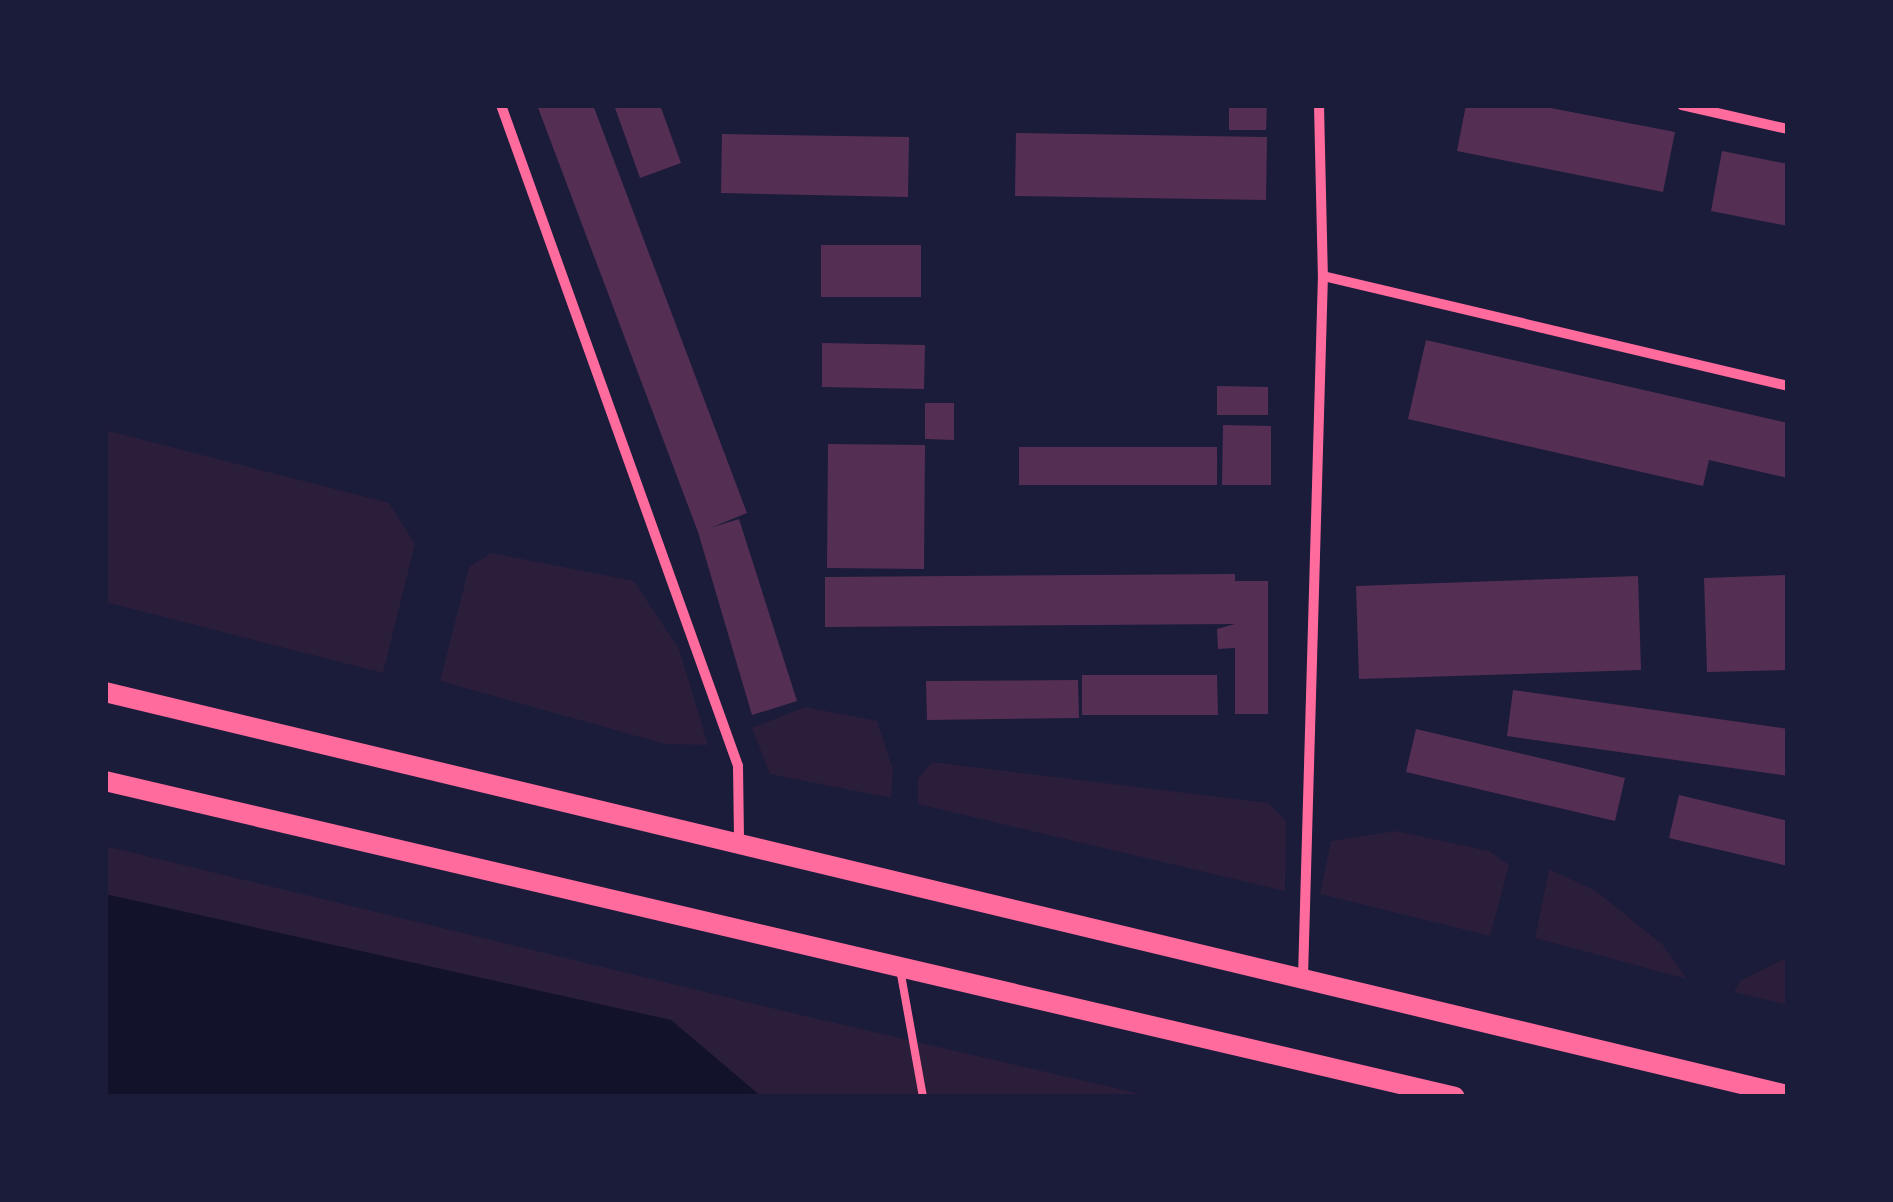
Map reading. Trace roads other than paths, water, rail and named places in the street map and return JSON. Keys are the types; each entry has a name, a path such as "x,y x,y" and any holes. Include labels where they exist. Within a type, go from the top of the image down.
{"main road":[{"path":"105,692 739,839 1788,1095"},
{"path":"105,781 1455,1097"}],"street":[{"path":"501,105 738,766 739,839"},
{"path":"1303,976 1323,276 1319,105"},
{"path":"1682,105 1788,129"},
{"path":"1323,276 1788,386"}],"lane":[{"path":"899,965 922,1097"}]}
